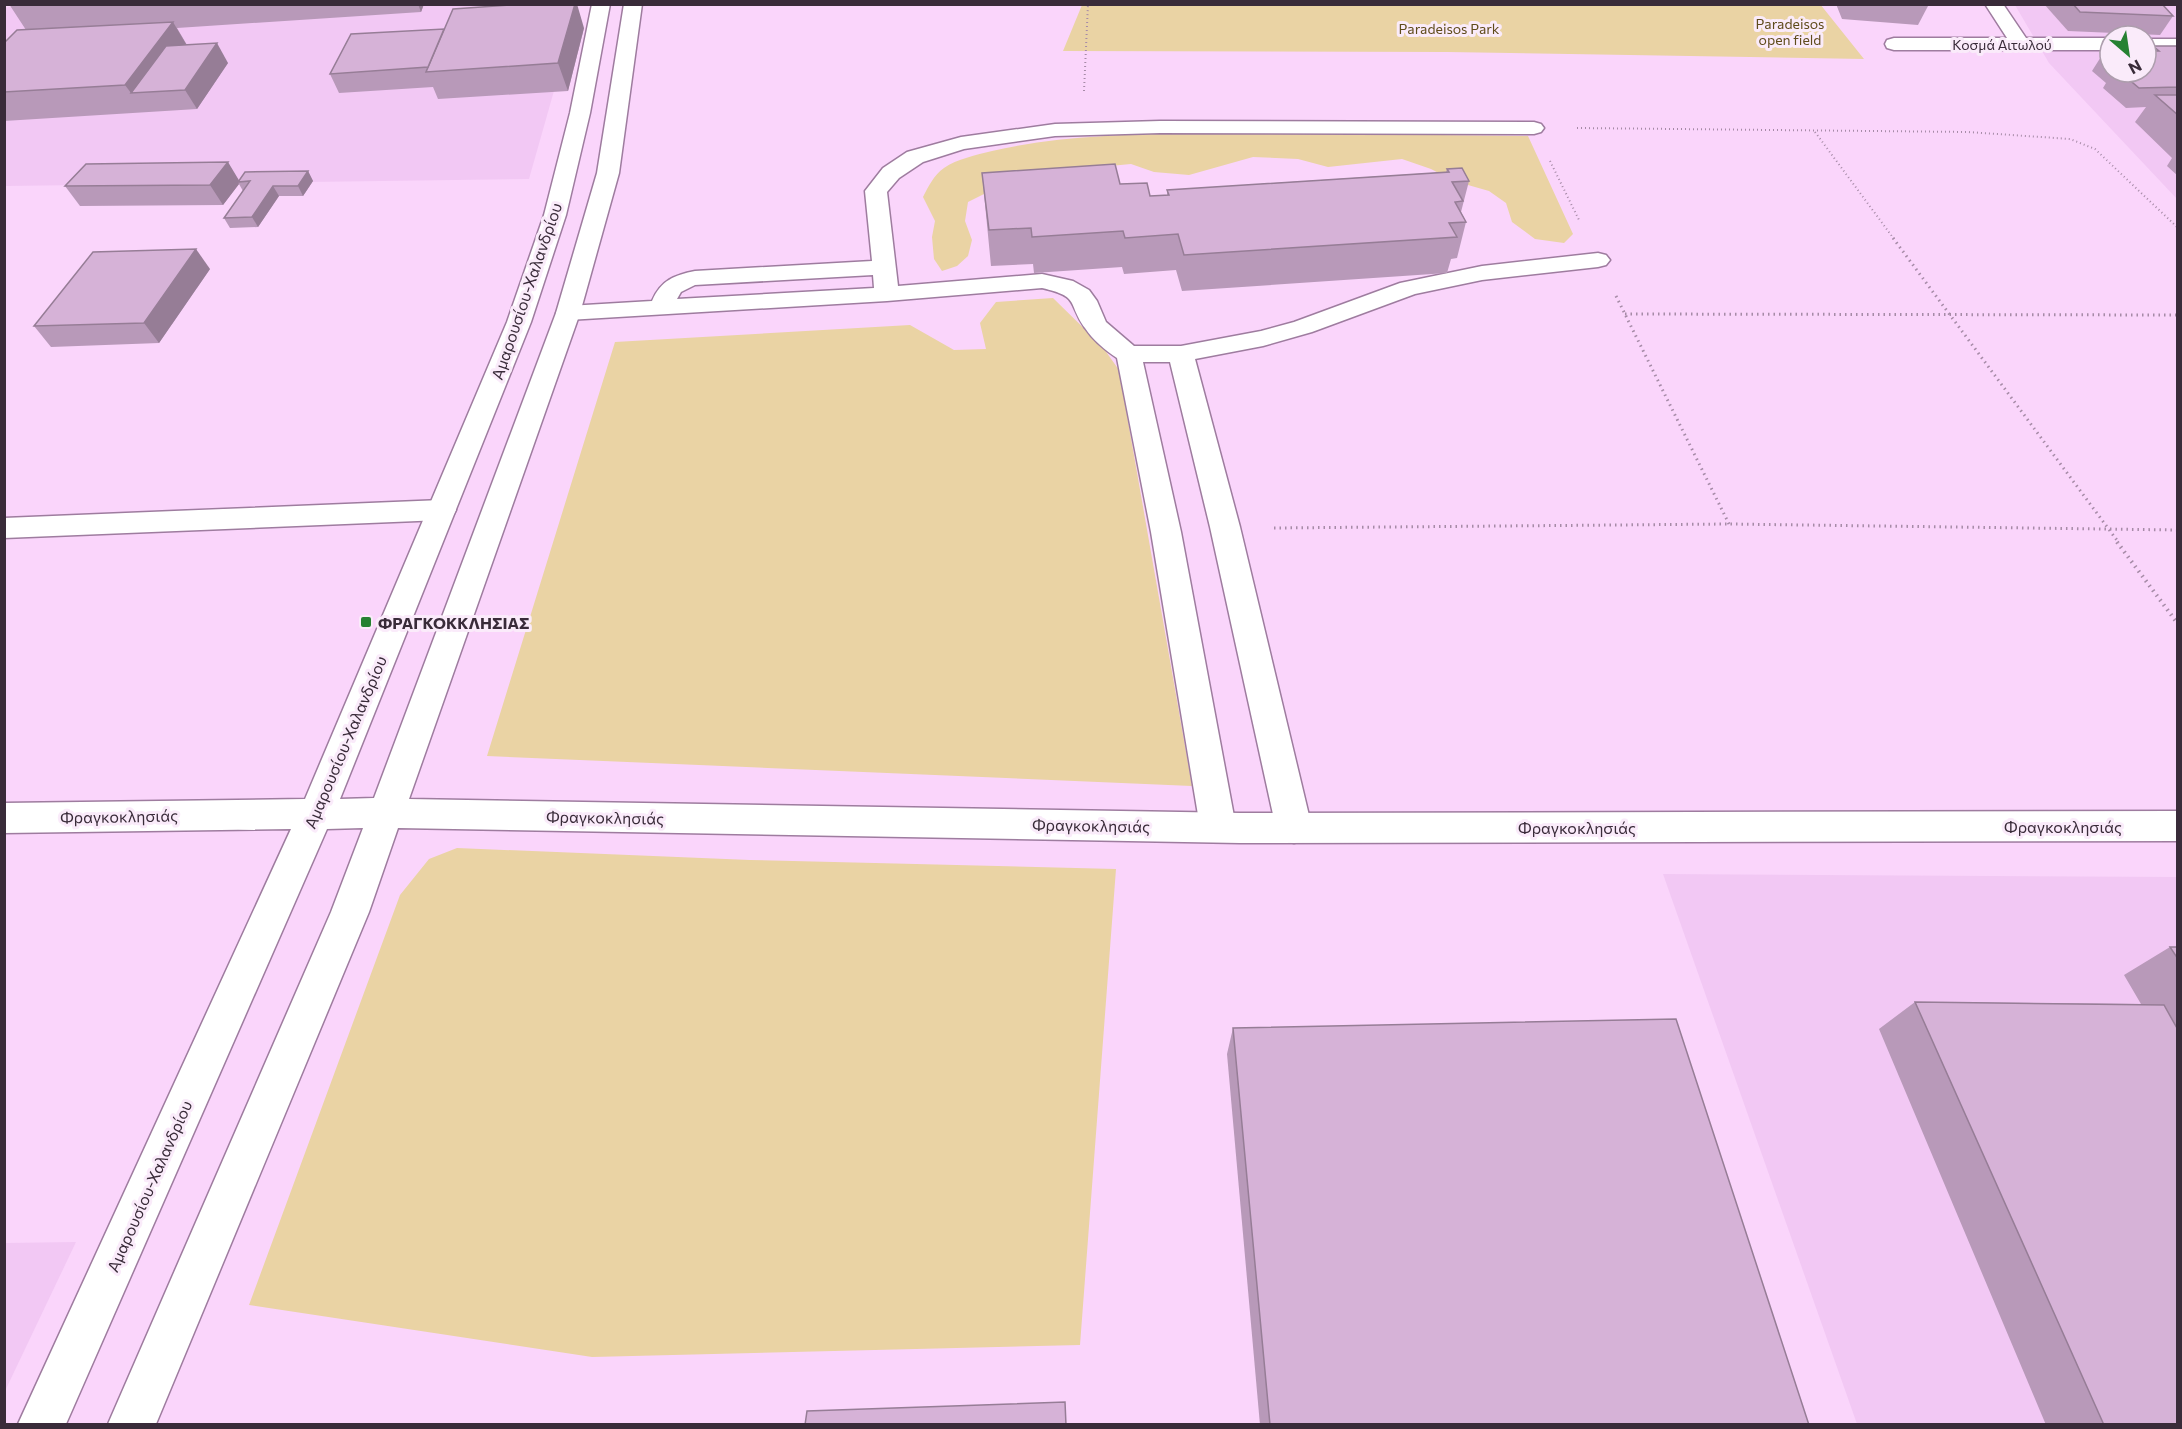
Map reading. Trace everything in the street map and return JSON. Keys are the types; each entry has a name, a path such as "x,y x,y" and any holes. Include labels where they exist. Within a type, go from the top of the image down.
{"street":[{"name":"Αμαρουσίου-Χαλανδρίου","path":"42,1425 316,814 519,322 555,215 580,113 601,4"},
{"path":"132,1425 350,912 568,313 608,173 633,4"},
{"path":"1994,4 2020,43"},
{"name":"Κοσμά Αιτωλού","path":"1894,44 2098,44"},
{"path":"2158,45 2178,45"},
{"path":"887,294 876,191 891,173 915,157 961,143 1055,130 1083,129 1160,127 1534,128"},
{"path":"568,313 887,294 1029,282 1055,283 1080,295 1095,325 1115,345 1129,354 1181,354 1263,338 1303,327 1409,288 1482,273 1598,260"},
{"path":"662,308 667,293 676,284 695,278 885,267"},
{"path":"1129,354 1166,532 1218,827"},
{"path":"1181,354 1225,527 1294,828"},
{"path":"4,528 442,510"},
{"name":"Φραγκοκλησιάς","path":"4,818 385,813 1294,828 2178,826"}],"path":[{"path":"1083,129 1088,4"},
{"path":"1729,524 1534,128 1968,132 2070,139 2095,149 2178,228"},
{"path":"1815,131 2178,624"},
{"path":"1625,314 2178,315"},
{"path":"1225,527 1729,524 2178,530"}],"shaded area":[{"path":"24,4 574,5 567,45 529,179 5,186 4,8"},
{"path":"2015,5 2177,5 2177,199 2049,63"},
{"path":"1663,874 2177,877 2177,1424 1857,1424"},
{"path":"76,1242 5,1391 5,1243"}],"green space":[{"path":"1820,4 1864,59 1447,52 1063,51 1082,5"},
{"path":"1188,132 1528,136 1573,234 1564,243 1535,239 1512,222 1506,203 1489,191 1454,181 1431,169 1402,159 1328,167 1298,159 1253,157 1189,175 1154,172 1131,164 1099,167 990,191 968,202 965,221 972,240 968,256 957,266 942,271 934,259 932,237 935,221 923,197 934,178 949,165 980,154 1040,142"},
{"path":"1053,298 1102,346 1119,370 1192,786 487,756 615,342 910,325 954,350 986,349 980,323 996,302"},
{"path":"457,848 750,860 1116,869 1080,1345 592,1357 249,1305 400,895 429,859"}],"building":[{"path":"526,4 575,4 558,63 426,72 453,9"},
{"path":"2073,4 2162,4 2173,16 2080,12"},
{"path":"173,22 125,85 4,92 4,43 17,30"},
{"path":"444,29 428,67 330,74 351,34"},
{"path":"217,43 185,90 131,93 166,46"},
{"path":"2158,46 2178,46 2178,87 2139,88 2134,84 2158,84"},
{"path":"2155,95 2178,95 2178,115"},
{"path":"228,162 210,185 65,186 86,164"},
{"path":"1115,164 1120,184 1147,183 1150,196 1169,195 1167,190 1449,172 1447,169 1462,168 1469,181 1452,182 1463,201 1455,202 1466,222 1449,223 1457,237 1184,255 1178,234 1125,238 1123,231 1032,237 1031,228 989,230 982,173"},
{"path":"308,171 298,186 273,186 252,217 224,218 250,181 238,182 245,172"},
{"path":"196,249 144,323 34,326 93,252"},
{"path":"2170,947 2178,947 2178,959"},
{"path":"1915,1002 2164,1005 2178,1030 2178,1425 2104,1425"},
{"path":"1676,1019 1809,1425 1270,1425 1233,1028"},
{"path":"1065,1402 1066,1425 805,1425 807,1411"}],"place":[{"name":"ΦΡΑΓΚΟΚΚΛΗΣΙΑΣ","path":"366,622"}],"park label":[{"name":"Paradeisos Park","path":"1449,28"},
{"name":"Paradeisos open field","path":"1790,32"}]}
